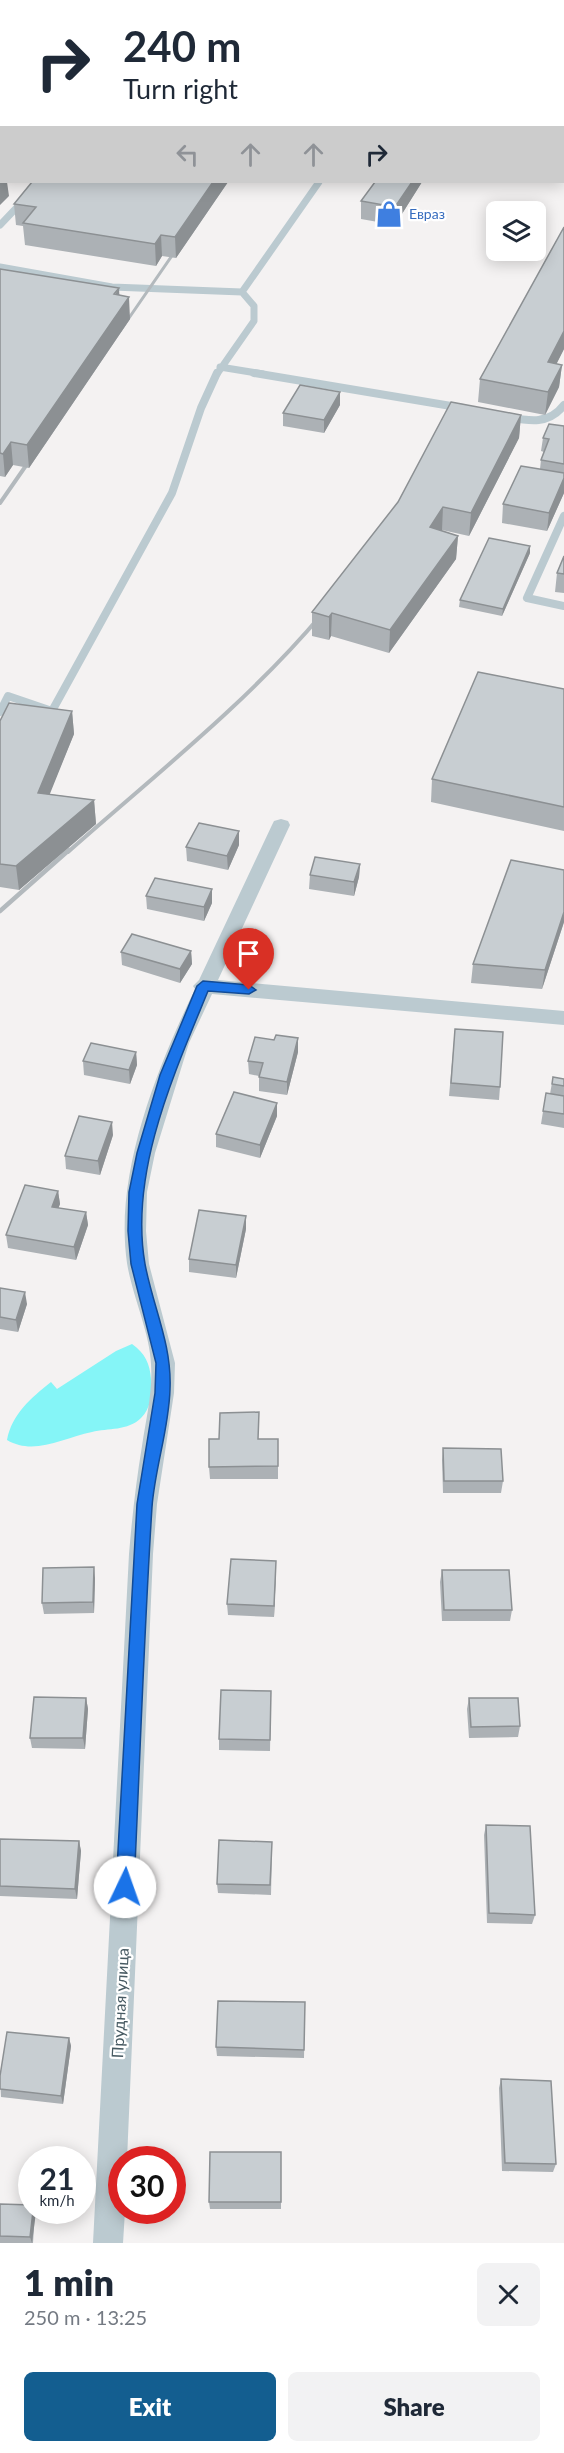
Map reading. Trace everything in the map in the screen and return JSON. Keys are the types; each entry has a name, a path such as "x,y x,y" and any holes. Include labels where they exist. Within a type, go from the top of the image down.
{"street":[{"name":"Прудная улица","path":"108,2243 144,1504 162,1393 163,1363 138,1264 135,1231 136,1192 144,1153 167,1075 203,986 281,825"},
{"path":"203,986 564,1018"}],"lane":[{"path":"0,225 40,183"},
{"path":"242,292 318,183"},
{"path":"0,267 121,288 242,292 254,306 254,321 220,367 194,426 172,493 52,711 8,696 0,712"},
{"path":"220,367 478,411"},
{"path":"501,416 544,420 560,412 564,405"},
{"path":"564,516 527,598 564,606"}],"water":[{"path":"132,1344 146,1359 151,1384 147,1410 136,1422 124,1427 92,1432 38,1446 17,1444 7,1440 18,1414 51,1382 57,1389 116,1351"}],"building":[{"path":"31,183 212,183 175,237 161,235 155,244 23,223 36,207 14,204"},
{"path":"374,183 411,183 395,207 361,201"},
{"path":"564,227 564,331 548,362 562,365 548,392 480,379 546,261"},
{"path":"0,269 119,288 114,294 129,297 27,445 11,442 3,454 0,453"},
{"path":"300,385 340,392 324,420 283,413"},
{"path":"451,402 521,415 471,513 443,507 430,527 458,536 390,630 332,613 329,617 312,612 398,502"},
{"path":"549,424 564,426 564,464 541,460 549,439 543,438"},
{"path":"521,466 564,473 549,513 503,504"},
{"path":"489,538 530,546 503,609 460,600"},
{"path":"564,556 564,574 557,573"},
{"path":"478,672 564,689 564,807 432,779"},
{"path":"9,703 72,711 38,793 94,800 16,866 0,864 0,721"},
{"path":"199,823 239,831 227,856 186,847"},
{"path":"315,857 360,864 354,882 310,875"},
{"path":"511,860 564,870 564,912 545,970 473,964"},
{"path":"155,878 212,889 204,907 146,896"},
{"path":"132,934 191,951 180,969 121,952"},
{"path":"455,1029 503,1032 500,1087 451,1083"},
{"path":"276,1035 298,1038 287,1082 259,1077 263,1063 248,1061 255,1037 274,1040"},
{"path":"91,1043 136,1052 129,1070 83,1061"},
{"path":"553,1077 564,1079 564,1086 552,1084"},
{"path":"234,1092 277,1103 260,1145 216,1134"},
{"path":"546,1093 564,1096 564,1114 543,1111"},
{"path":"79,1116 112,1122 98,1161 65,1156"},
{"path":"25,1185 58,1191 52,1207 86,1212 74,1247 6,1235"},
{"path":"199,1210 246,1216 236,1265 189,1259"},
{"path":"0,1288 25,1292 16,1320 0,1317"},
{"path":"259,1412 258,1439 278,1439 278,1466 209,1467 209,1439 219,1439 220,1413"},
{"path":"443,1448 501,1449 503,1481 444,1481"},
{"path":"231,1559 276,1561 274,1606 227,1604"},
{"path":"94,1567 93,1602 42,1603 43,1568"},
{"path":"442,1570 509,1570 512,1610 444,1610"},
{"path":"221,1690 271,1691 270,1740 219,1739"},
{"path":"34,1697 86,1698 83,1738 30,1738"},
{"path":"469,1698 518,1698 520,1726 471,1727"},
{"path":"486,1825 530,1826 535,1915 489,1913"},
{"path":"0,1839 79,1841 75,1889 0,1886"},
{"path":"219,1840 272,1842 270,1885 217,1884"},
{"path":"218,2001 305,2002 304,2050 216,2047"},
{"path":"7,2032 69,2038 61,2096 0,2089"},
{"path":"501,2079 551,2081 556,2164 505,2163"},
{"path":"210,2152 281,2152 281,2202 209,2202"},
{"path":"0,2204 18,2205 18,2224 32,2224 30,2237 0,2236"}],"railway":[{"path":"120,331 180,244"},
{"path":"0,503 34,454"},
{"path":"68,852 232,708 293,647 322,614"},
{"path":"0,911 69,850"}],"place":[{"name":"Евраз","path":"389,214"}],"route":[{"path":"125,1887 144,1504 162,1393 163,1363 138,1264 135,1231 136,1192 144,1153 167,1075 203,986 249,990"}]}
